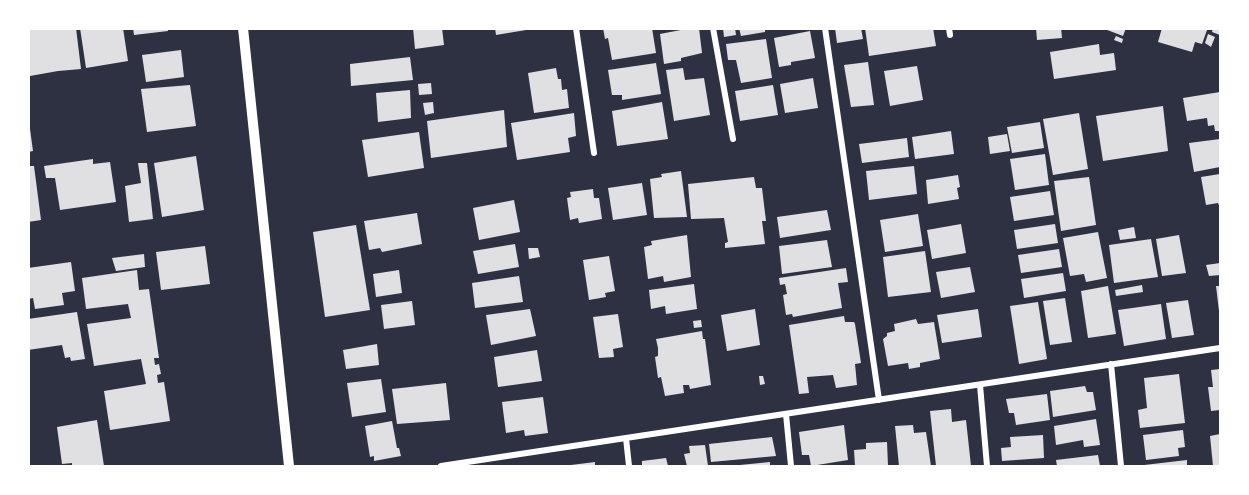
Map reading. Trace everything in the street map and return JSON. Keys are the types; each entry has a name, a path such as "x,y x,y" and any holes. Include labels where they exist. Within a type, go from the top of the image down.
{"street":[{"path":"243,28 289,466"},
{"path":"576,28 594,153"},
{"path":"713,28 733,139"},
{"path":"825,28 879,400"},
{"path":"441,466 484,463 626,438 1221,348"},
{"path":"1111,364 1121,466"},
{"path":"980,385 987,466"},
{"path":"786,414 791,466"},
{"path":"626,438 628,466"}],"building":[{"path":"28,28 76,28 81,69 30,76"},
{"path":"80,28 123,28 128,61 86,68"},
{"path":"133,28 168,28 168,31 134,35"},
{"path":"413,28 442,28 444,45 415,49"},
{"path":"495,28 526,28 526,30 496,35"},
{"path":"603,28 652,28 656,53 612,60 608,38 605,39"},
{"path":"699,28 702,53 681,58 681,61 664,64 660,34"},
{"path":"723,28 735,28 736,35 724,37"},
{"path":"739,28 765,28 765,32 741,36"},
{"path":"835,28 861,28 863,39 837,43"},
{"path":"865,28 933,28 936,46 869,56"},
{"path":"1036,28 1061,28 1062,38 1037,40"},
{"path":"1102,28 1126,28 1123,36"},
{"path":"1162,28 1203,28 1207,30 1202,44 1195,42 1192,52 1158,42"},
{"path":"1213,28 1220,28 1220,35 1212,32"},
{"path":"810,31 815,58 791,62 791,65 779,67 774,38"},
{"path":"1208,34 1215,37 1211,47 1205,43"},
{"path":"1116,36 1123,39 1122,43 1114,40"},
{"path":"766,39 772,78 741,83 736,60 728,60 726,44"},
{"path":"1099,44 1100,55 1114,53 1116,70 1054,79 1050,52"},
{"path":"181,50 184,77 146,82 142,55"},
{"path":"410,57 413,80 351,86 350,64"},
{"path":"868,62 874,105 851,107 844,65"},
{"path":"656,63 661,94 622,100 622,95 612,95 608,70"},
{"path":"917,66 923,100 890,106 884,71"},
{"path":"556,68 558,79 561,79 562,90 567,89 569,108 534,113 528,73"},
{"path":"683,68 685,80 704,78 710,115 674,121 666,70"},
{"path":"813,78 818,108 785,113 780,84"},
{"path":"431,83 432,94 419,95 418,84"},
{"path":"190,85 196,126 147,132 141,89"},
{"path":"773,85 778,115 740,121 735,91"},
{"path":"410,90 411,118 378,122 376,93"},
{"path":"1220,92 1220,131 1215,131 1214,125 1208,126 1207,118 1187,121 1183,98"},
{"path":"433,102 434,113 425,115 423,103"},
{"path":"662,102 668,139 617,146 612,111"},
{"path":"1163,106 1168,151 1103,161 1096,116"},
{"path":"504,110 507,147 431,158 427,121"},
{"path":"574,113 576,136 568,138 570,152 517,160 511,123"},
{"path":"1079,113 1088,169 1053,175 1043,119"},
{"path":"1040,122 1044,148 1012,153 1007,127"},
{"path":"30,129 33,151 28,152 28,130"},
{"path":"951,131 954,154 915,159 912,137"},
{"path":"419,132 424,168 368,177 362,140"},
{"path":"1007,134 1010,151 990,154 988,137"},
{"path":"907,138 909,157 862,163 859,144"},
{"path":"1220,139 1220,167 1194,172 1189,143"},
{"path":"1045,154 1049,185 1015,190 1010,159"},
{"path":"196,156 204,210 162,217 154,163"},
{"path":"93,159 93,164 110,162 116,202 60,210 55,178 46,178 44,166"},
{"path":"138,163 147,163 153,219 129,222 125,186 141,183"},
{"path":"28,166 34,166 41,220 28,222"},
{"path":"914,166 917,194 869,200 866,171"},
{"path":"681,171 687,217 654,218 650,179 662,177 661,174"},
{"path":"1220,174 1220,208 1218,203 1206,205 1201,177"},
{"path":"958,175 959,199 928,204 926,180"},
{"path":"754,177 756,188 762,188 766,221 762,221 765,244 725,248 725,243 728,242 724,218 691,219 688,184"},
{"path":"1089,177 1096,225 1061,231 1054,181"},
{"path":"642,183 647,215 613,220 608,188"},
{"path":"593,189 594,198 599,198 602,219 579,223 578,218 570,220 567,198 571,197 570,192"},
{"path":"1050,191 1054,215 1014,221 1010,197"},
{"path":"514,200 520,232 479,240 473,208"},
{"path":"827,210 831,230 780,238 777,217"},
{"path":"417,213 422,244 382,252 380,248 369,250 364,221"},
{"path":"918,214 923,246 885,252 880,220"},
{"path":"961,224 966,253 932,259 927,230"},
{"path":"1055,224 1058,243 1017,249 1014,230"},
{"path":"356,225 370,310 325,317 313,232"},
{"path":"1134,227 1136,238 1120,240 1118,230"},
{"path":"1098,232 1107,278 1086,282 1084,274 1070,276 1063,238"},
{"path":"687,235 691,277 664,282 663,276 648,279 644,247 652,245 651,241"},
{"path":"1179,235 1186,273 1162,276 1156,239"},
{"path":"1151,239 1158,277 1114,283 1109,245"},
{"path":"827,240 832,267 782,274 779,246"},
{"path":"515,244 519,267 478,274 473,251"},
{"path":"205,246 210,284 161,290 156,252"},
{"path":"528,248 538,248 540,257 529,259"},
{"path":"1059,249 1062,267 1021,273 1018,255"},
{"path":"925,251 931,292 888,297 883,257"},
{"path":"144,254 145,267 116,271 112,258"},
{"path":"609,256 615,291 605,293 606,297 589,300 583,260"},
{"path":"71,262 75,291 62,293 64,305 35,309 33,298 28,299 28,268"},
{"path":"1220,263 1220,275 1209,276 1206,265"},
{"path":"970,267 975,292 941,298 936,272"},
{"path":"846,268 848,282 838,283 842,308 793,317 792,314 786,315 783,295 787,294 785,284 780,285 779,278"},
{"path":"137,270 139,290 149,289 159,358 154,358 155,365 159,364 161,374 157,375 158,383 164,382 170,421 110,430 104,391 146,384 141,359 94,366 87,324 131,318 128,304 86,309 82,278"},
{"path":"399,270 402,293 376,297 373,274"},
{"path":"1063,273 1066,291 1024,298 1021,279"},
{"path":"519,276 523,302 475,308 472,283"},
{"path":"694,284 697,309 666,314 665,306 651,309 649,290"},
{"path":"1142,285 1143,292 1116,296 1115,290"},
{"path":"1108,286 1116,334 1088,338 1081,291"},
{"path":"1216,286 1220,286 1220,311 1219,311"},
{"path":"1065,298 1072,342 1050,345 1043,301"},
{"path":"1188,300 1194,335 1172,338 1166,303"},
{"path":"412,301 415,325 384,329 381,305"},
{"path":"1038,302 1047,359 1019,364 1010,306"},
{"path":"1161,304 1166,339 1124,346 1118,310"},
{"path":"530,309 536,336 491,345 486,315"},
{"path":"755,309 760,345 727,351 721,315"},
{"path":"978,309 982,337 942,343 937,315"},
{"path":"77,312 85,359 71,361 70,357 65,358 62,345 28,350 28,319"},
{"path":"618,314 623,347 613,349 614,357 599,358 593,317"},
{"path":"844,316 845,322 855,324 861,363 855,364 857,385 836,388 833,375 807,377 809,393 799,394 789,325"},
{"path":"916,319 918,324 934,322 940,359 920,363 920,367 909,369 908,363 888,366 883,339 887,333 895,331 894,324"},
{"path":"701,320 702,327 694,328 693,321"},
{"path":"702,331 711,385 690,389 689,385 683,385 684,393 665,396 661,377 658,378 655,357 658,356 656,339"},
{"path":"377,344 379,365 346,369 343,350"},
{"path":"537,350 542,381 498,387 494,357"},
{"path":"1220,369 1220,410 1211,411 1208,387 1213,387 1211,370"},
{"path":"1179,374 1185,423 1140,428 1138,410 1147,408 1144,378"},
{"path":"759,376 763,376 765,384 760,385"},
{"path":"381,379 386,412 352,417 347,383"},
{"path":"446,383 450,420 397,424 392,389"},
{"path":"1085,386 1087,392 1093,392 1096,410 1053,417 1050,391"},
{"path":"1047,394 1050,420 1016,425 1014,413 1009,413 1006,399"},
{"path":"543,397 548,433 525,436 524,430 506,433 502,402"},
{"path":"951,409 952,422 966,420 971,466 936,466 930,411"},
{"path":"1096,419 1100,445 1084,447 1083,440 1056,445 1054,426"},
{"path":"97,420 104,466 62,464 57,427"},
{"path":"392,421 397,448 401,456 374,461 374,456 370,457 365,426"},
{"path":"844,425 848,460 811,466 809,455 802,455 799,432"},
{"path":"913,425 914,433 926,432 931,466 899,466 895,426"},
{"path":"1183,430 1185,447 1178,448 1179,456 1146,460 1143,435"},
{"path":"1220,434 1220,466 1213,466 1210,436"},
{"path":"1043,435 1044,458 1002,461 1001,448 1011,447 1010,437"},
{"path":"772,437 776,456 711,462 709,444"},
{"path":"887,442 888,466 855,466 854,450 866,449 866,443"},
{"path":"705,445 708,466 687,466 684,454 690,453 689,446"},
{"path":"1098,455 1100,466 1057,466 1056,460"},
{"path":"666,458 668,466 642,466 642,461"},
{"path":"1187,460 1187,466 1144,466 1144,465"},
{"path":"595,462 595,466 571,466 571,465"},
{"path":"770,462 770,466 740,466 740,465"}]}
